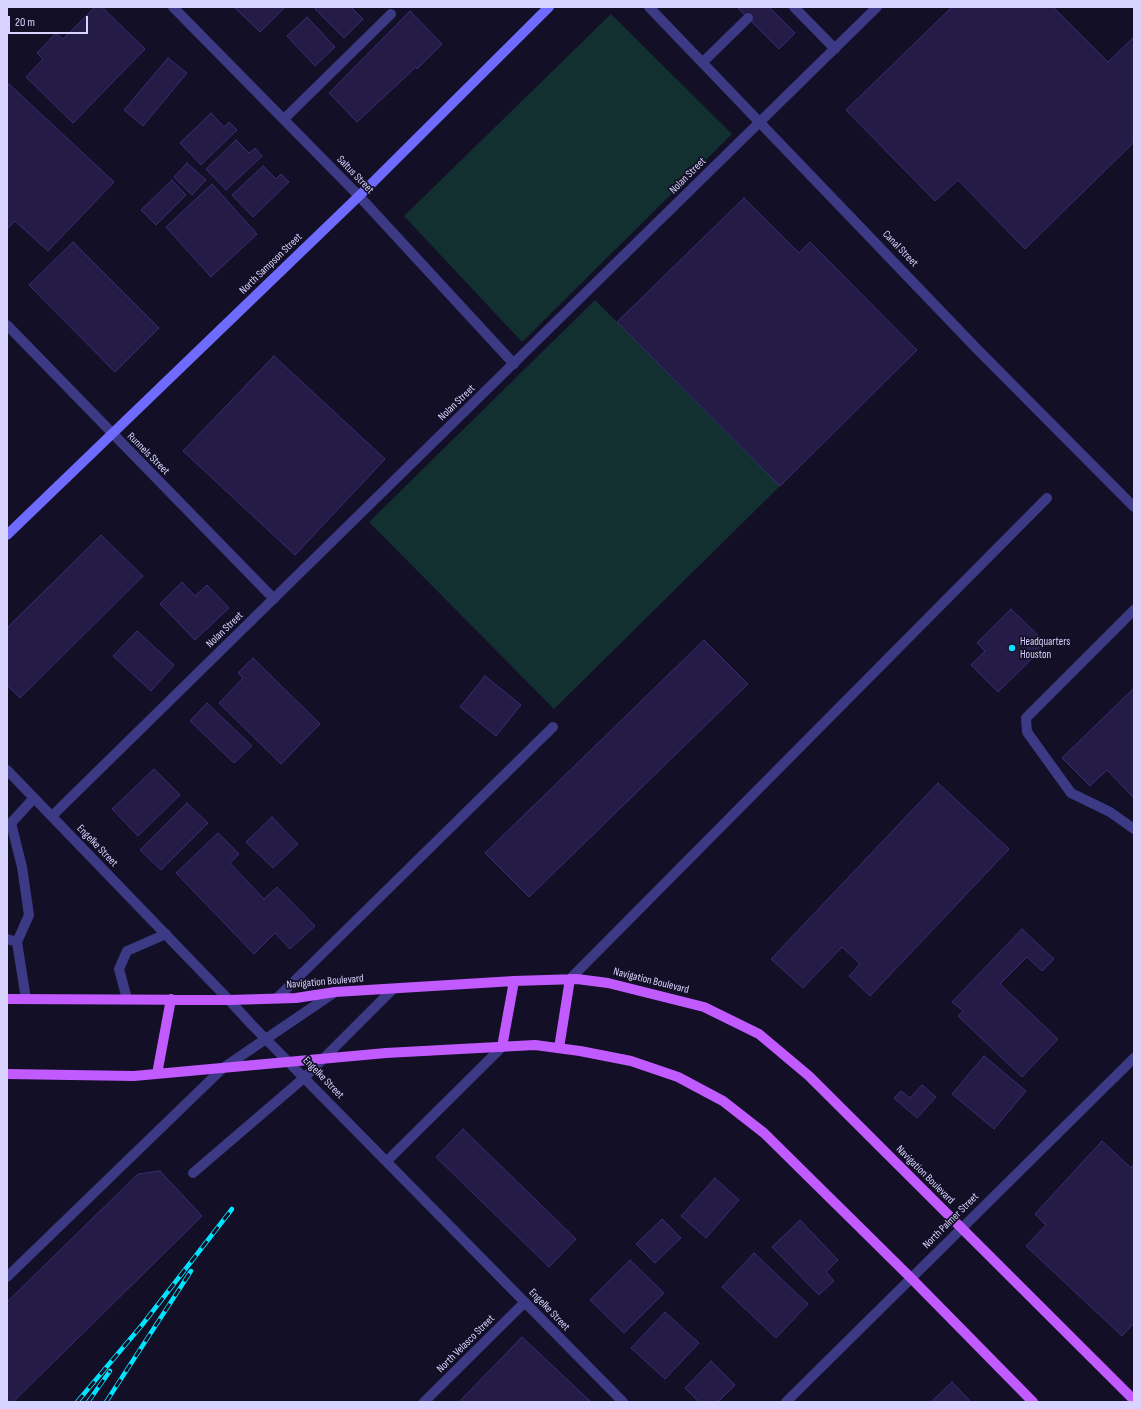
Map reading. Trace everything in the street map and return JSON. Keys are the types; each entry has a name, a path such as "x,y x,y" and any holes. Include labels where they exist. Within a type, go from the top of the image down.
{"main road":[{"name":"North Sampson Street","path":"7,535 359,196 549,7"},
{"name":"Navigation Boulevard","path":"7,999 230,1000 296,998 335,992 570,979 608,983 704,1007 759,1034 808,1076 1134,1400"},
{"path":"559,1048 570,979"},
{"path":"502,1047 514,981"},
{"path":"157,1074 171,999"},
{"path":"7,1074 134,1076 386,1052 535,1045 631,1061 678,1077 722,1101 764,1133 911,1278 1033,1402"}],"street":[{"name":"Saltus Street","path":"173,7 359,196 514,364"},
{"name":"Canal Street","path":"650,7 978,350 1134,507"},
{"path":"794,7 835,49"},
{"name":"Nolan Street","path":"52,816 877,7"},
{"path":"284,119 391,14"},
{"path":"703,62 748,18"},
{"name":"Runnels Street","path":"7,325 112,435 274,599"},
{"path":"570,979 1047,498"},
{"path":"1134,610 1026,718 1027,732 1071,792 1110,812 1134,829"},
{"path":"277,998 553,727"},
{"name":"Engelke Street","path":"7,770 304,1077 623,1402"},
{"path":"26,999 12,940 29,916 22,867 11,823 34,798"},
{"path":"127,999 119,969 128,951 166,934"},
{"path":"193,1173 304,1077 393,988"},
{"path":"7,1277 223,1068 335,992"},
{"path":"387,1162 502,1047"},
{"name":"North Palmer Street","path":"786,1402 1134,1058"},
{"name":"North Velasco Street","path":"424,1402 525,1302"}],"green space":[{"path":"611,14 732,134 522,342 404,216"},
{"path":"595,300 780,486 554,709 369,522"}],"building":[{"path":"95,7 102,7 145,49 73,123 26,77 43,59 37,53 56,33 63,39"},
{"path":"234,7 285,7 260,32"},
{"path":"317,7 351,7 363,19 344,38 315,9"},
{"path":"737,7 769,7 795,33 779,49"},
{"path":"952,7 1053,7 1108,62 1134,37 1134,142 1025,249 958,180 935,201 846,110"},
{"path":"410,11 442,44 417,69 416,67 357,122 329,93"},
{"path":"307,17 335,47 315,66 287,36"},
{"path":"168,58 187,73 143,126 124,110"},
{"path":"9,84 114,182 48,251 15,221 7,229 7,86"},
{"path":"211,113 224,127 229,122 237,130 201,165 180,143"},
{"path":"236,140 249,153 255,148 262,156 226,190 206,169"},
{"path":"187,163 206,180 192,195 174,177"},
{"path":"263,166 276,179 281,174 289,182 253,217 232,195"},
{"path":"172,180 186,195 156,225 141,210"},
{"path":"212,184 257,234 211,277 166,227"},
{"path":"744,198 799,253 810,242 917,350 780,486 617,322"},
{"path":"73,242 159,328 115,372 29,285"},
{"path":"274,356 385,459 295,555 183,451"},
{"path":"101,535 143,576 20,698 7,685 7,628"},
{"path":"182,582 195,596 207,585 229,608 195,640 160,604"},
{"name":"Headquarters Houston","path":"1011,609 1047,644 998,692 971,665 985,651 977,643"},
{"path":"137,631 174,665 151,691 113,656"},
{"path":"704,640 748,684 529,897 485,853"},
{"path":"253,658 320,724 281,764 219,703 243,678 238,673"},
{"path":"485,676 521,705 496,736 460,707"},
{"path":"1134,688 1134,798 1107,770 1090,786 1062,758"},
{"path":"207,703 252,746 234,763 190,721"},
{"path":"154,769 180,795 138,836 112,809"},
{"path":"938,783 1009,849 870,996 849,976 860,964 842,947 803,988 771,959"},
{"path":"187,803 208,823 161,870 140,850"},
{"path":"272,817 298,844 273,868 246,842"},
{"path":"218,833 239,854 230,863 264,899 277,887 315,926 290,949 275,933 254,954 176,873"},
{"path":"1022,929 1054,959 1042,971 1027,957 1000,984 1058,1039 1022,1077 958,1016 963,1011 952,1002"},
{"path":"984,1056 1026,1091 994,1129 952,1094"},
{"path":"922,1085 936,1097 917,1118 894,1098 901,1091 910,1098"},
{"path":"463,1129 576,1239 549,1267 436,1157"},
{"path":"1102,1141 1131,1168 1134,1164 1134,1323 1122,1336 1026,1246 1046,1225 1035,1214"},
{"path":"160,1171 202,1216 13,1402 7,1402 7,1302 138,1174"},
{"path":"715,1178 739,1200 706,1238 681,1216"},
{"path":"662,1219 681,1238 655,1263 636,1244"},
{"path":"800,1220 838,1260 826,1272 834,1281 819,1295 772,1247"},
{"path":"754,1253 808,1304 776,1338 722,1287"},
{"path":"630,1260 664,1293 624,1333 590,1300"},
{"path":"665,1312 699,1343 665,1379 631,1348"},
{"path":"522,1337 591,1402 459,1402"},
{"path":"711,1361 735,1385 718,1402 699,1402 685,1388"},
{"path":"952,1382 971,1402 931,1402"}],"railway":[{"path":"77,1402 142,1325 232,1209"},
{"path":"106,1402 191,1271"},
{"path":"88,1402 110,1371"}],"place":[{"name":"Headquarters Houston","path":"1012,648"}]}
